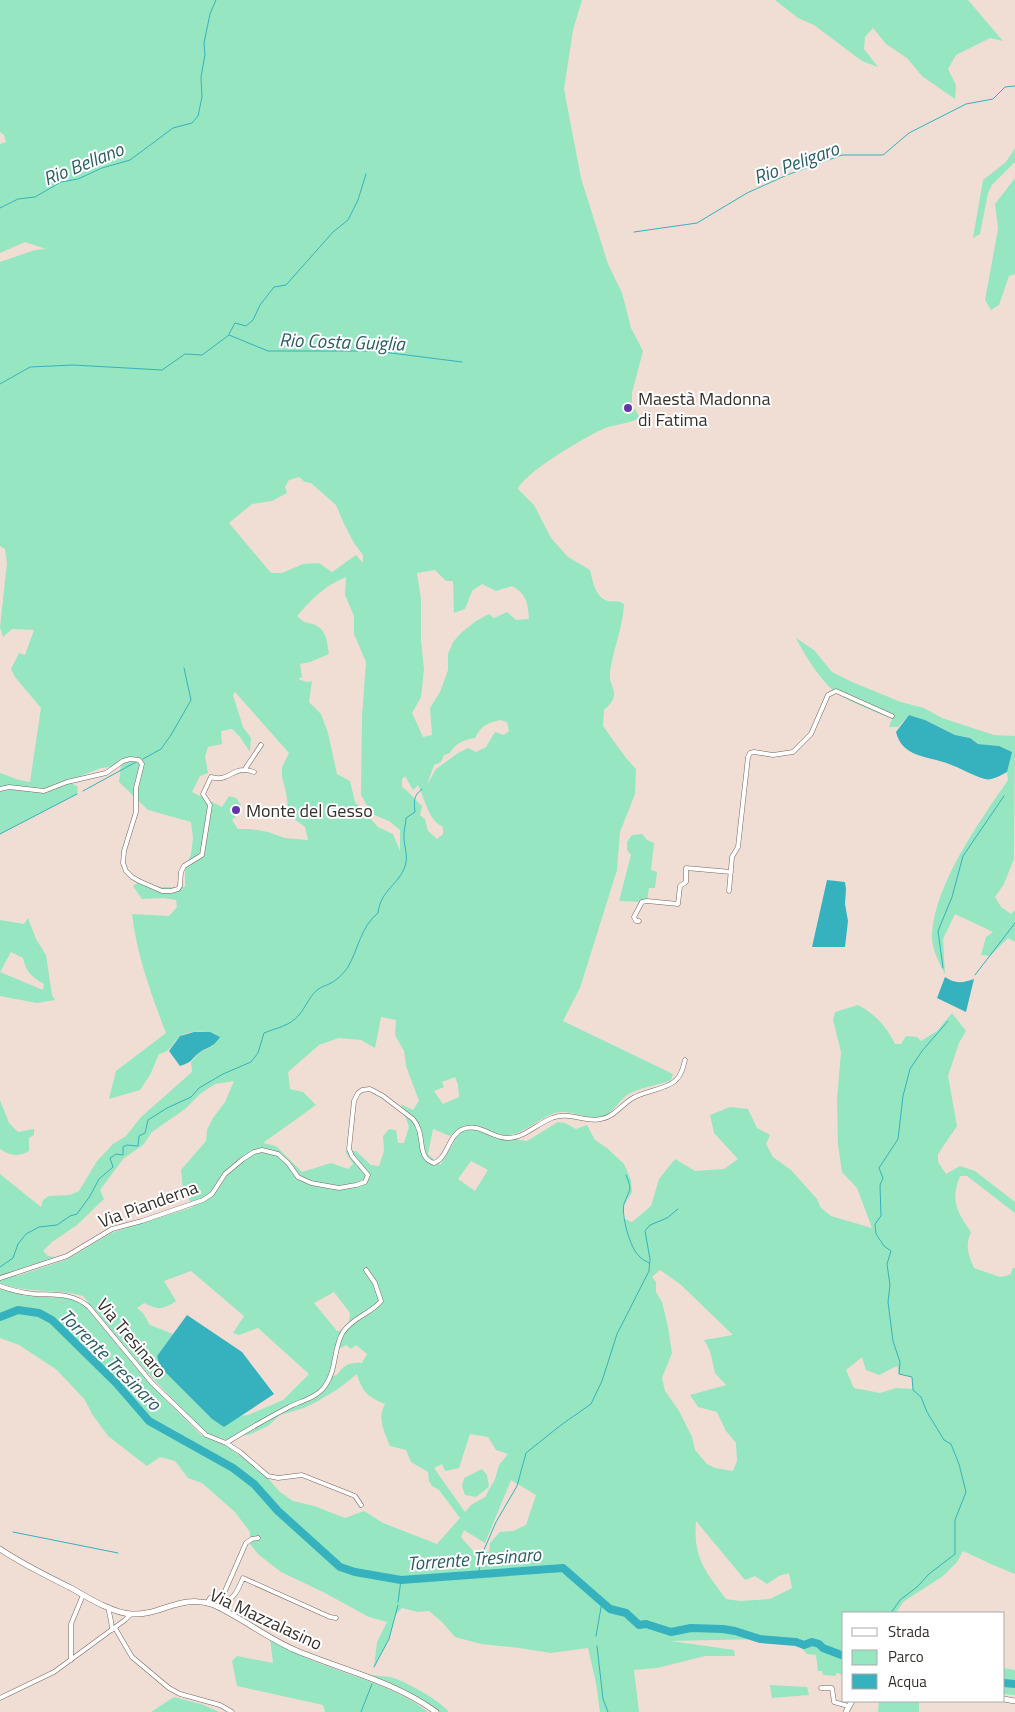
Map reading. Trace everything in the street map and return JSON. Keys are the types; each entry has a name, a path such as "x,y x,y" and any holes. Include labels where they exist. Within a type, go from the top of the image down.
{"main road":[{"name":"Via Mazzalasino","path":"0,1549 83,1595 123,1613 142,1613 185,1602 207,1603 220,1608 292,1649 395,1688 414,1697 436,1712"},
{"path":"846,1712 851,1702"}],"street":[{"path":"729,890 732,858 738,847 750,753 773,755 793,752 811,734 828,695 836,690 892,716"},
{"path":"0,789 9,787 44,791 67,782 106,772 123,761 130,759 139,760 142,764 136,788 136,812 124,851 123,863 126,871 132,878 162,891 170,891 178,889 180,886 181,872 184,866 202,855 210,804 203,794 211,777 220,779 245,769 261,745"},
{"path":"245,769 254,772"},
{"path":"639,922 634,917 642,902 678,904 680,886 686,882 686,868 731,872"},
{"name":"Via Pianderna","path":"0,1278 67,1256 112,1228 142,1221 203,1200 212,1194 226,1174 254,1152 269,1151 278,1154 288,1163 298,1177 311,1183 339,1188 356,1186 365,1182 368,1174 352,1156 349,1149 354,1101 362,1090 370,1089 413,1119 421,1133 423,1154 426,1160 434,1163 440,1160 457,1133 466,1128 477,1128 506,1138 520,1135 546,1120 559,1116 596,1120 607,1118 631,1098 675,1081 682,1071 685,1060"},
{"path":"226,1443 292,1405 314,1396 324,1388 331,1376 342,1333 357,1318 377,1307 381,1301 375,1283 366,1270"},
{"name":"Via Tresinaro","path":"0,1286 18,1292 70,1296 80,1300 89,1307 152,1383 187,1419 206,1435 226,1443 240,1452 268,1476 278,1478 302,1475 355,1496 361,1505"},
{"path":"221,1600 246,1543 258,1538"},
{"path":"207,1603 210,1598 217,1601 230,1599 236,1593 243,1578 336,1618"},
{"path":"71,1660 71,1624 83,1595"},
{"path":"108,1607 113,1629 132,1657 169,1688 180,1694 220,1704 232,1712"},
{"path":"0,1698 47,1676 131,1614"},
{"path":"822,1688 832,1688 834,1702 848,1706"}],"green space":[{"path":"0,0 582,0 573,30 564,89 581,178 608,264 622,293 631,328 643,351 632,393 632,404 640,418 603,429 583,439 531,474 518,489 534,505 551,538 568,557 590,570 597,593 608,601 624,604 622,622 610,672 614,695 610,704 604,710 603,726 636,769 635,794 620,832 617,870 580,988 563,1021 673,1074 671,1080 637,1090 627,1095 610,1113 602,1117 592,1118 566,1112 555,1113 522,1131 510,1135 494,1133 475,1125 460,1129 450,1136 433,1129 428,1154 440,1165 453,1144 457,1133 471,1127 501,1137 527,1141 558,1122 565,1123 576,1129 587,1125 595,1140 624,1164 631,1180 632,1192 624,1205 623,1218 632,1222 651,1206 659,1179 675,1159 695,1171 724,1169 738,1159 714,1133 710,1115 730,1107 748,1109 757,1128 770,1135 766,1144 773,1157 791,1170 817,1199 821,1208 831,1216 872,1228 857,1188 842,1172 838,1145 837,1099 841,1052 833,1020 835,1012 858,1005 880,1021 895,1044 901,1044 906,1036 917,1037 921,1041 937,1031 952,1013 966,1031 959,1043 948,1076 957,1126 938,1154 938,1162 946,1174 960,1166 975,1171 1015,1202 1015,1213 967,1176 960,1176 955,1199 956,1206 971,1232 968,1250 974,1268 1000,1277 1010,1275 1013,1268 1015,1268 1015,1574 963,1551 957,1562 943,1576 903,1602 897,1612 842,1612 842,1674 836,1673 836,1676 823,1675 822,1671 818,1671 816,1655 807,1654 796,1642 760,1639 671,1641 734,1650 735,1656 705,1656 657,1668 634,1670 639,1712 600,1712 588,1648 551,1653 481,1644 455,1637 429,1611 418,1612 402,1608 395,1615 389,1639 374,1667 377,1642 387,1622 369,1617 281,1572 259,1555 250,1544 250,1532 235,1512 202,1483 188,1478 175,1461 160,1457 147,1466 108,1436 92,1414 85,1400 57,1370 19,1345 0,1338 0,1289 26,1296 71,1298 83,1304 149,1383 201,1435 227,1446 265,1475 280,1492 293,1501 314,1506 345,1518 364,1511 383,1523 437,1544 460,1518 439,1490 432,1486 429,1481 428,1472 411,1462 406,1450 390,1446 381,1420 385,1404 366,1393 357,1374 338,1389 318,1401 304,1408 280,1415 268,1426 251,1434 226,1440 201,1429 144,1369 83,1296 62,1292 20,1289 0,1283 0,1174 41,1207 43,1200 49,1196 70,1195 79,1191 97,1161 113,1144 126,1136 141,1117 192,1072 191,1062 200,1052 213,1046 210,1032 194,1032 182,1035 169,1049 159,1054 150,1075 140,1090 109,1099 116,1071 166,1033 141,960 132,914 169,916 177,907 176,900 164,898 142,899 133,886 139,882 161,887 185,887 185,869 191,854 193,838 191,822 148,810 119,782 121,766 101,768 68,781 78,787 77,794 0,834 0,773 30,782 41,708 15,677 11,669 19,653 25,655 34,630 12,629 3,637 0,627 7,563 5,549 0,546 0,262 35,250 46,249 25,242 0,253 0,144 6,142 4,135 0,132","holes":["299,477 305,482 311,483 336,505 354,543 363,555 363,563 356,555 332,572 319,563 303,564 282,573 271,573 229,523 252,504 272,501 287,493 285,487 289,480","435,570 446,581 453,581 454,613 465,609 472,591 482,584 496,591 512,586 524,596 529,619 516,620 507,612 494,618 489,614 476,621 453,642 448,654 448,670 440,692 430,708 432,735 423,737 412,713 421,697 424,669 421,641 421,599 417,573","346,577 345,595 354,616 354,634 366,662 362,716 361,795 372,814 389,821 400,830 400,851 393,834 378,827 355,802 350,781 337,774 328,733 321,714 309,702 312,681 307,682 298,679 302,677 300,664 329,654 326,637 322,630 315,625 304,622 297,616 313,598","235,692 289,753 282,767 289,815 305,827 308,840 285,838 251,829 238,829 232,820 238,814 241,805 236,798 229,796 222,807 192,792 200,776 208,773 205,756 208,747 222,744 221,731 232,729 250,752 251,738 243,727 233,695","500,720 507,722 509,731 504,735 495,732 486,747 476,752 468,748 458,753 436,769 427,785 434,765 441,762 444,755 450,753 457,745 464,741 475,738 482,728 488,724","405,776 413,790 418,785 430,814 443,827 443,834 437,839 428,831 425,819 420,815 422,806 402,787 402,779","381,1017 396,1020 395,1035 404,1051 406,1066 419,1101 413,1110 401,1104 409,1127 404,1143 398,1143 396,1130 389,1129 383,1136 384,1151 379,1166 371,1165 356,1151 345,1151 353,1164 348,1169 331,1163 302,1172 276,1146 263,1143 316,1105 303,1092 290,1089 288,1072 319,1045 339,1038 361,1040 375,1048","455,1077 459,1097 443,1104 434,1091 444,1087 442,1082","234,1081 225,1102 207,1130 206,1141 181,1170 183,1189 193,1207 111,1233 68,1259 17,1276 14,1271 55,1257 48,1256 43,1251 52,1242 77,1225 104,1199 100,1190 124,1158 143,1145 152,1132 185,1109 200,1094 215,1084","471,1161 488,1170 475,1191 458,1179","660,1270 680,1284 733,1335 704,1340 710,1351 715,1373 726,1385 690,1395 698,1407 717,1412 726,1431 736,1443 737,1461 733,1471 715,1468 707,1464 695,1450 692,1437 679,1411 665,1391 662,1378 672,1353 662,1302 656,1292 656,1282 652,1277","191,1271 244,1316 233,1333 239,1335 258,1328 309,1374 283,1400 248,1415 240,1416 224,1426 212,1419 160,1367 157,1356 173,1334 150,1325 143,1313 137,1308 144,1303 160,1308 176,1301 164,1281","334,1292 350,1313 349,1322 340,1331 337,1331 314,1303","346,1345 351,1349 356,1345 367,1354 362,1363 350,1364 337,1375 331,1376 337,1350","862,1357 866,1370 879,1375 897,1366 899,1374 912,1377 913,1389 896,1388 880,1393 854,1388 846,1370","470,1434 488,1437 496,1450 508,1454 499,1465 495,1479 485,1497 471,1505 465,1512 434,1468 442,1464 445,1471 459,1468","511,1480 536,1495 526,1525 513,1531 500,1532 490,1543 489,1552 474,1552 461,1537 464,1530 485,1543","696,1521 745,1580 755,1576 767,1584 779,1576 789,1573 792,1588 770,1599 740,1601 726,1599 706,1572 696,1545"]},
{"path":"775,0 968,0 1003,41 990,38 956,55 948,69 956,85 955,99 922,76 907,58 886,44 873,28 865,37 864,49 878,67 862,61 814,25 798,18"},
{"path":"1015,148 1015,162 992,185 988,193 980,234 973,238 983,180 1006,162"},
{"path":"1015,178 1015,274 1009,276 999,305 991,310 985,300 998,229 995,204"},
{"path":"796,638 814,650 832,672 852,682 901,702 924,708 942,718 994,735 1015,736 1014,859 1004,884 995,897 1001,907 1011,914 1015,910 1015,942 1008,938 990,956 981,955 986,937 993,932 955,914 943,939 945,974 936,955 932,939 935,914 950,874 972,833 1008,780 1009,763 999,746 978,744 970,738 955,735 925,720 909,715 898,727 889,727 892,719 850,701 831,689 814,668"},
{"path":"642,834 647,840 654,843 651,870 657,872 655,888 649,888 647,901 619,901 631,855 627,850 627,842 632,835"},
{"path":"28,918 36,939 46,955 52,995 55,1000 37,1003 0,996 0,972 0,920 24,924","holes":["11,952 23,958 30,974 44,984 43,990 0,972"]},
{"path":"0,1100 9,1123 18,1132 34,1129 34,1135 29,1138 29,1151 14,1155 0,1149"},
{"path":"482,1469 487,1475 489,1486 476,1497 465,1495 462,1486 464,1478"},
{"path":"270,1639 304,1657 384,1687 414,1702 428,1712 325,1712 323,1705 237,1686 232,1661 237,1656 273,1663"},
{"path":"1005,1668 1015,1670 1015,1695 1005,1694"},
{"path":"371,1675 394,1678 408,1684 449,1712 439,1712 415,1696"},
{"path":"770,1685 807,1687 809,1695 772,1698"},
{"path":"174,1697 204,1705 219,1712 151,1712"},
{"path":"879,1702 919,1702 919,1712 878,1712"}],"water":[{"path":"909,715 925,720 955,735 970,738 978,744 999,746 1012,752 1007,772 985,779 910,751 899,741 896,732"},
{"path":"827,880 845,882 845,904 848,921 845,947 812,947"},
{"path":"945,977 959,982 974,979 966,1012 937,998"},
{"path":"194,1032 210,1032 220,1037 213,1045 200,1052 190,1062 180,1066 169,1051 180,1036"},
{"path":"187,1315 242,1352 274,1394 224,1427 212,1419 160,1367 157,1356"}],"waterway":[{"name":"Rio Bellano","path":"0,208 18,199 35,197 61,182 78,179 102,168 130,160 173,128 192,123 198,116 202,97 201,77 205,54 204,43 210,14 216,0"},
{"name":"Rio Peligaro","path":"634,232 697,223 747,193 787,175 842,155 883,155 909,133 966,104 993,99 1005,87 1015,86"},
{"path":"229,334 235,323 246,326 253,320 260,305 274,287 286,285 333,232 348,220 358,200 366,174"},
{"name":"Rio Costa Guiglia","path":"0,384 30,367 73,365 162,370 185,354 202,355 229,335 268,351 375,351 462,362"},
{"path":"143,759 161,749 191,700 184,668"},
{"path":"83,791 136,762"},
{"path":"0,1267 13,1258 18,1244 26,1234 39,1227 57,1225 70,1216 77,1214 99,1179 113,1167 110,1158 116,1154 123,1155 123,1147 127,1145 138,1146 139,1136 145,1133 148,1120 167,1108 191,1097 199,1088 223,1074 251,1062 258,1053 264,1033 295,1019 321,987 333,982 345,971 360,938 372,918 378,913 383,898 399,878 405,866 404,832 406,818 415,812 415,799 422,789"},
{"path":"0,834 77,794"},
{"path":"943,968 938,931 952,897 963,856 1004,796"},
{"path":"975,975 1015,923"},
{"path":"892,1612 900,1600 955,1554 955,1520 966,1492 959,1464 951,1444 944,1440 927,1412 921,1397 913,1390 912,1377 899,1374 900,1362 893,1341 888,1302 890,1285 887,1264 891,1251 884,1246 876,1234 875,1224 881,1216 880,1185 883,1178 879,1168 898,1139 903,1096 910,1069 922,1051 948,1021"},
{"path":"626,1175 630,1188 623,1209 627,1231 636,1252 649,1263"},
{"path":"479,1575 480,1559 496,1522 517,1486 526,1453 591,1404 602,1381 617,1334 649,1271 650,1259 645,1231 650,1225 667,1218 678,1209"},
{"name":"Torrente Tresinaro","path":"0,1317 18,1310 39,1313 52,1320 117,1384 149,1421 233,1468 254,1484 278,1511 340,1567 355,1572 401,1580 563,1568 610,1609 626,1613 639,1625 646,1624 671,1632 691,1628 723,1629 760,1639 796,1642 804,1645 812,1642 842,1655"},
{"path":"13,1532 118,1553"},
{"path":"398,1602 401,1580"},
{"path":"596,1636 602,1602"},
{"path":"374,1667 389,1639 398,1605"},
{"path":"597,1646 603,1699 608,1712"},
{"name":"Torrente Tresinaro","path":"1005,1683 1015,1684"},
{"path":"361,1712 372,1684"}],"place":[{"name":"Maestà Madonna di Fatima","path":"628,408"},
{"name":"Monte del Gesso","path":"236,810"}]}
